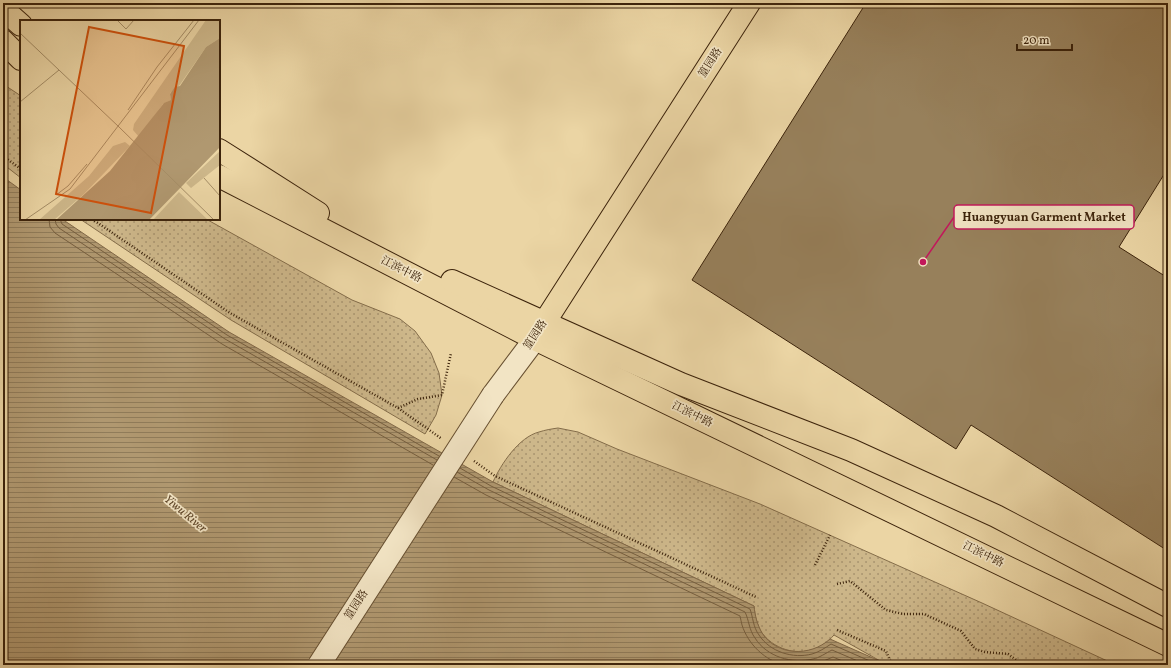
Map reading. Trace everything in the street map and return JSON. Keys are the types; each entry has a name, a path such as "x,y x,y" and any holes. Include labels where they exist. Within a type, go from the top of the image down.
{"main road":[{"name":"篁园路","path":"540,330 749,3"},
{"path":"3,9 20,24"},
{"path":"3,41 20,58"},
{"name":"江滨中路","path":"220,151 319,213 439,275 540,330 850,450 996,516 1168,606"},
{"name":"江滨中路","path":"220,176 540,330 1168,645"}],"street":[{"name":"篁园路","path":"318,665 493,395 540,330"}],"path":[{"path":"3,156 20,168"},
{"path":"93,220 230,313 398,408 444,440"},
{"path":"398,408 418,399 442,395 451,353"},
{"path":"470,458 495,476 756,597"},
{"path":"815,565 830,535"},
{"path":"837,584 850,581 886,610 903,614 924,614 960,631 974,649 985,652 1008,654 1021,665"},
{"path":"837,630 886,651 892,665"}],"shaded area":[{"path":"3,84 20,95 20,177 3,164"},
{"path":"81,220 208,220 352,300 400,319 415,331 431,353 439,373 442,395 436,415 425,434 231,320"},
{"path":"558,428 578,432 617,449 760,504 982,603 1116,665 883,665 882,662 834,635 825,643 808,651 800,652 783,649 768,640 762,633 756,620 754,606 493,482 506,460 524,439 539,432"}],"water":[{"name":"Yiwu River","path":"3,177 20,189 20,220 63,220 229,332 493,482 754,606 756,620 762,633 768,641 776,646 785,650 804,651 822,645 830,639 882,662 883,665 3,665"}],"building":[{"path":"866,3 1168,3 1168,168 1119,247 1168,278 1168,551 971,425 956,449 692,280"}],"place":[{"name":"Huangyuan Garment Market","path":"923,262"}]}
